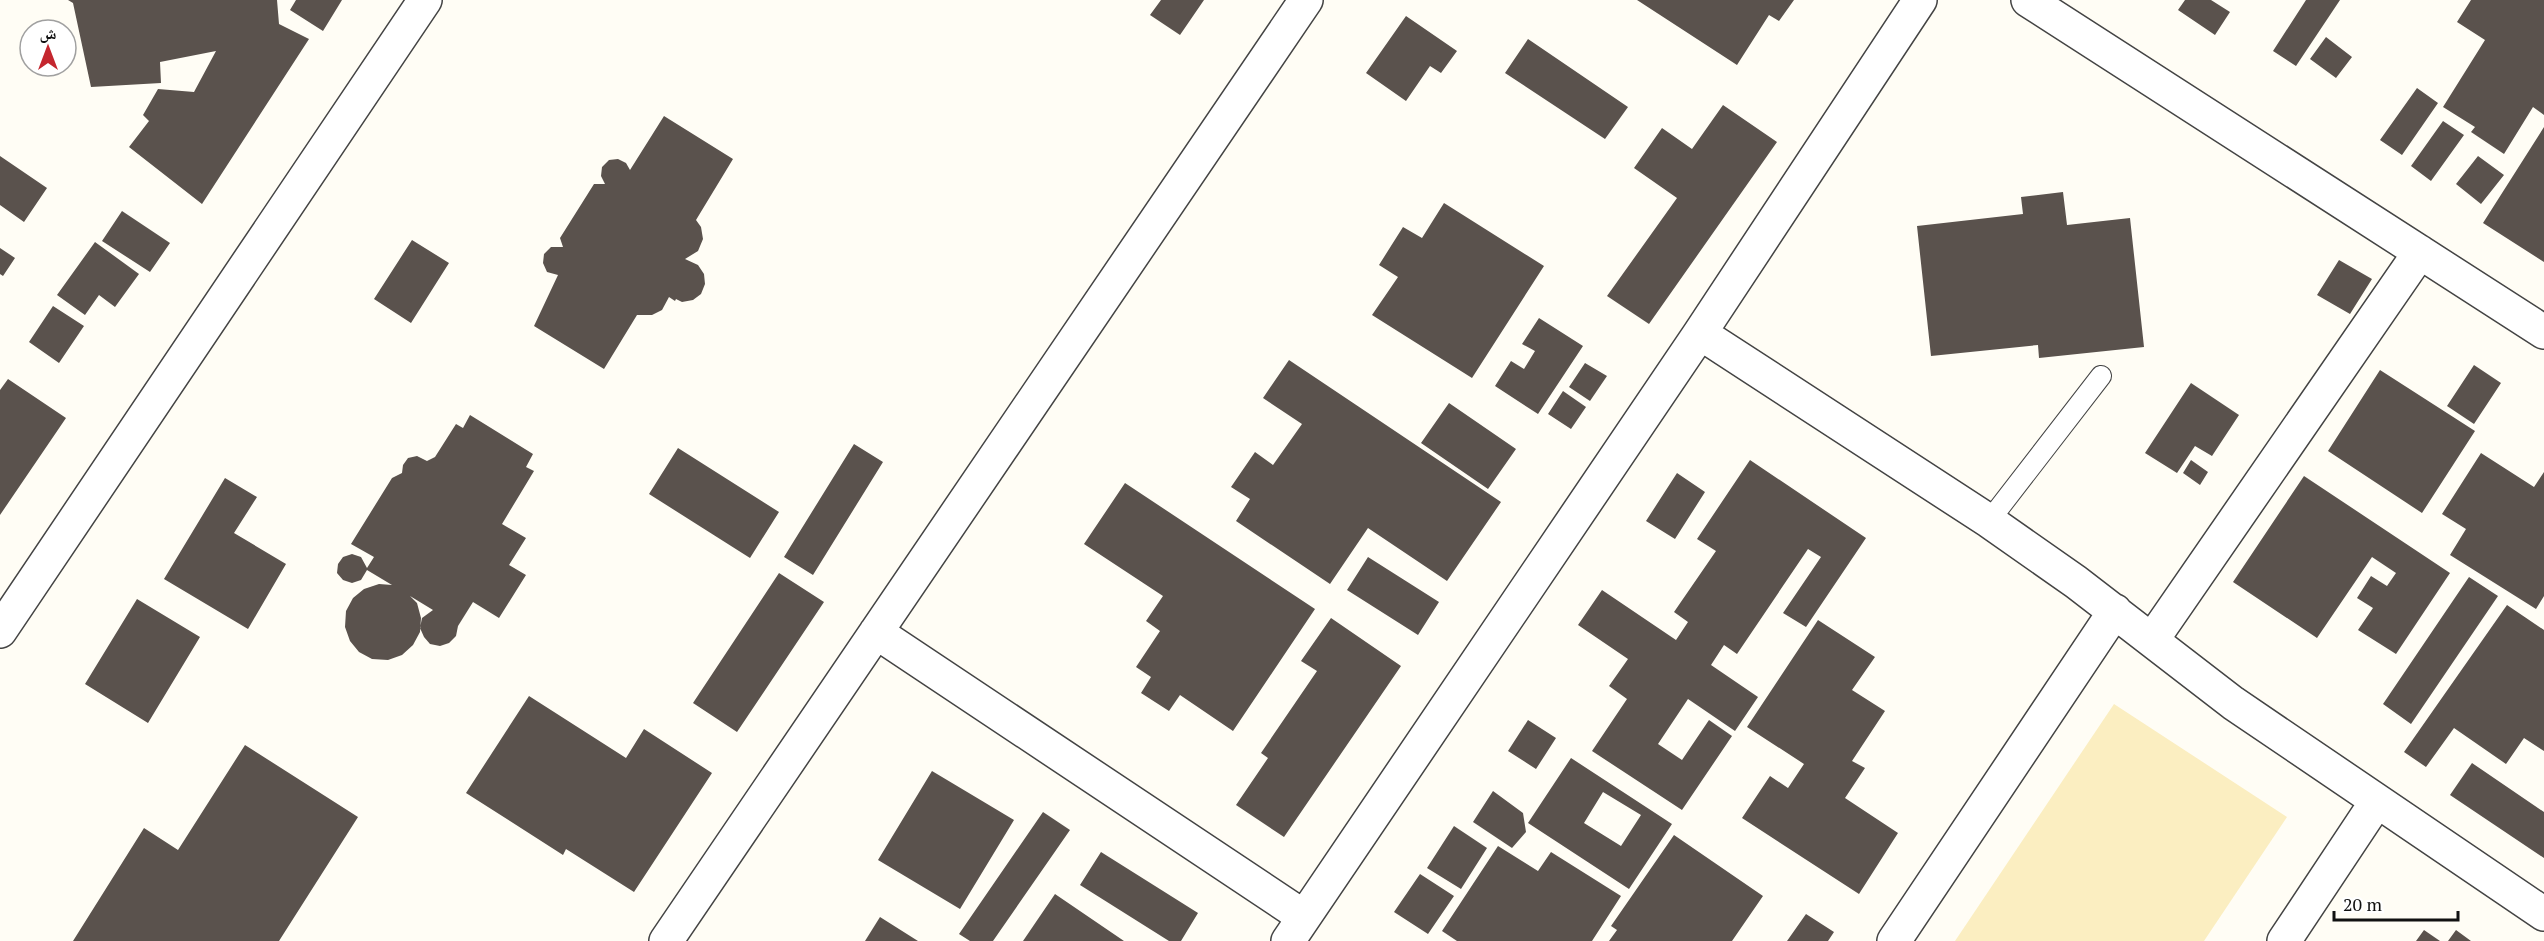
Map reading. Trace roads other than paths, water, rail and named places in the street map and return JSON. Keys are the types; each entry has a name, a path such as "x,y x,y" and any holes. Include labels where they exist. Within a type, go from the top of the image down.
{"street":[{"path":"0,631 425,0"},
{"path":"666,941 1306,0"},
{"path":"876,632 1296,929 1700,333 1920,0"},
{"path":"2028,0 2544,332"},
{"path":"2152,640 2420,252"},
{"path":"1700,333 1989,521 2115,611 2233,703 2544,914"},
{"path":"1894,941 2115,611"},
{"path":"2284,941 2377,801"}],"lane":[{"path":"1989,521 2101,376"}]}
